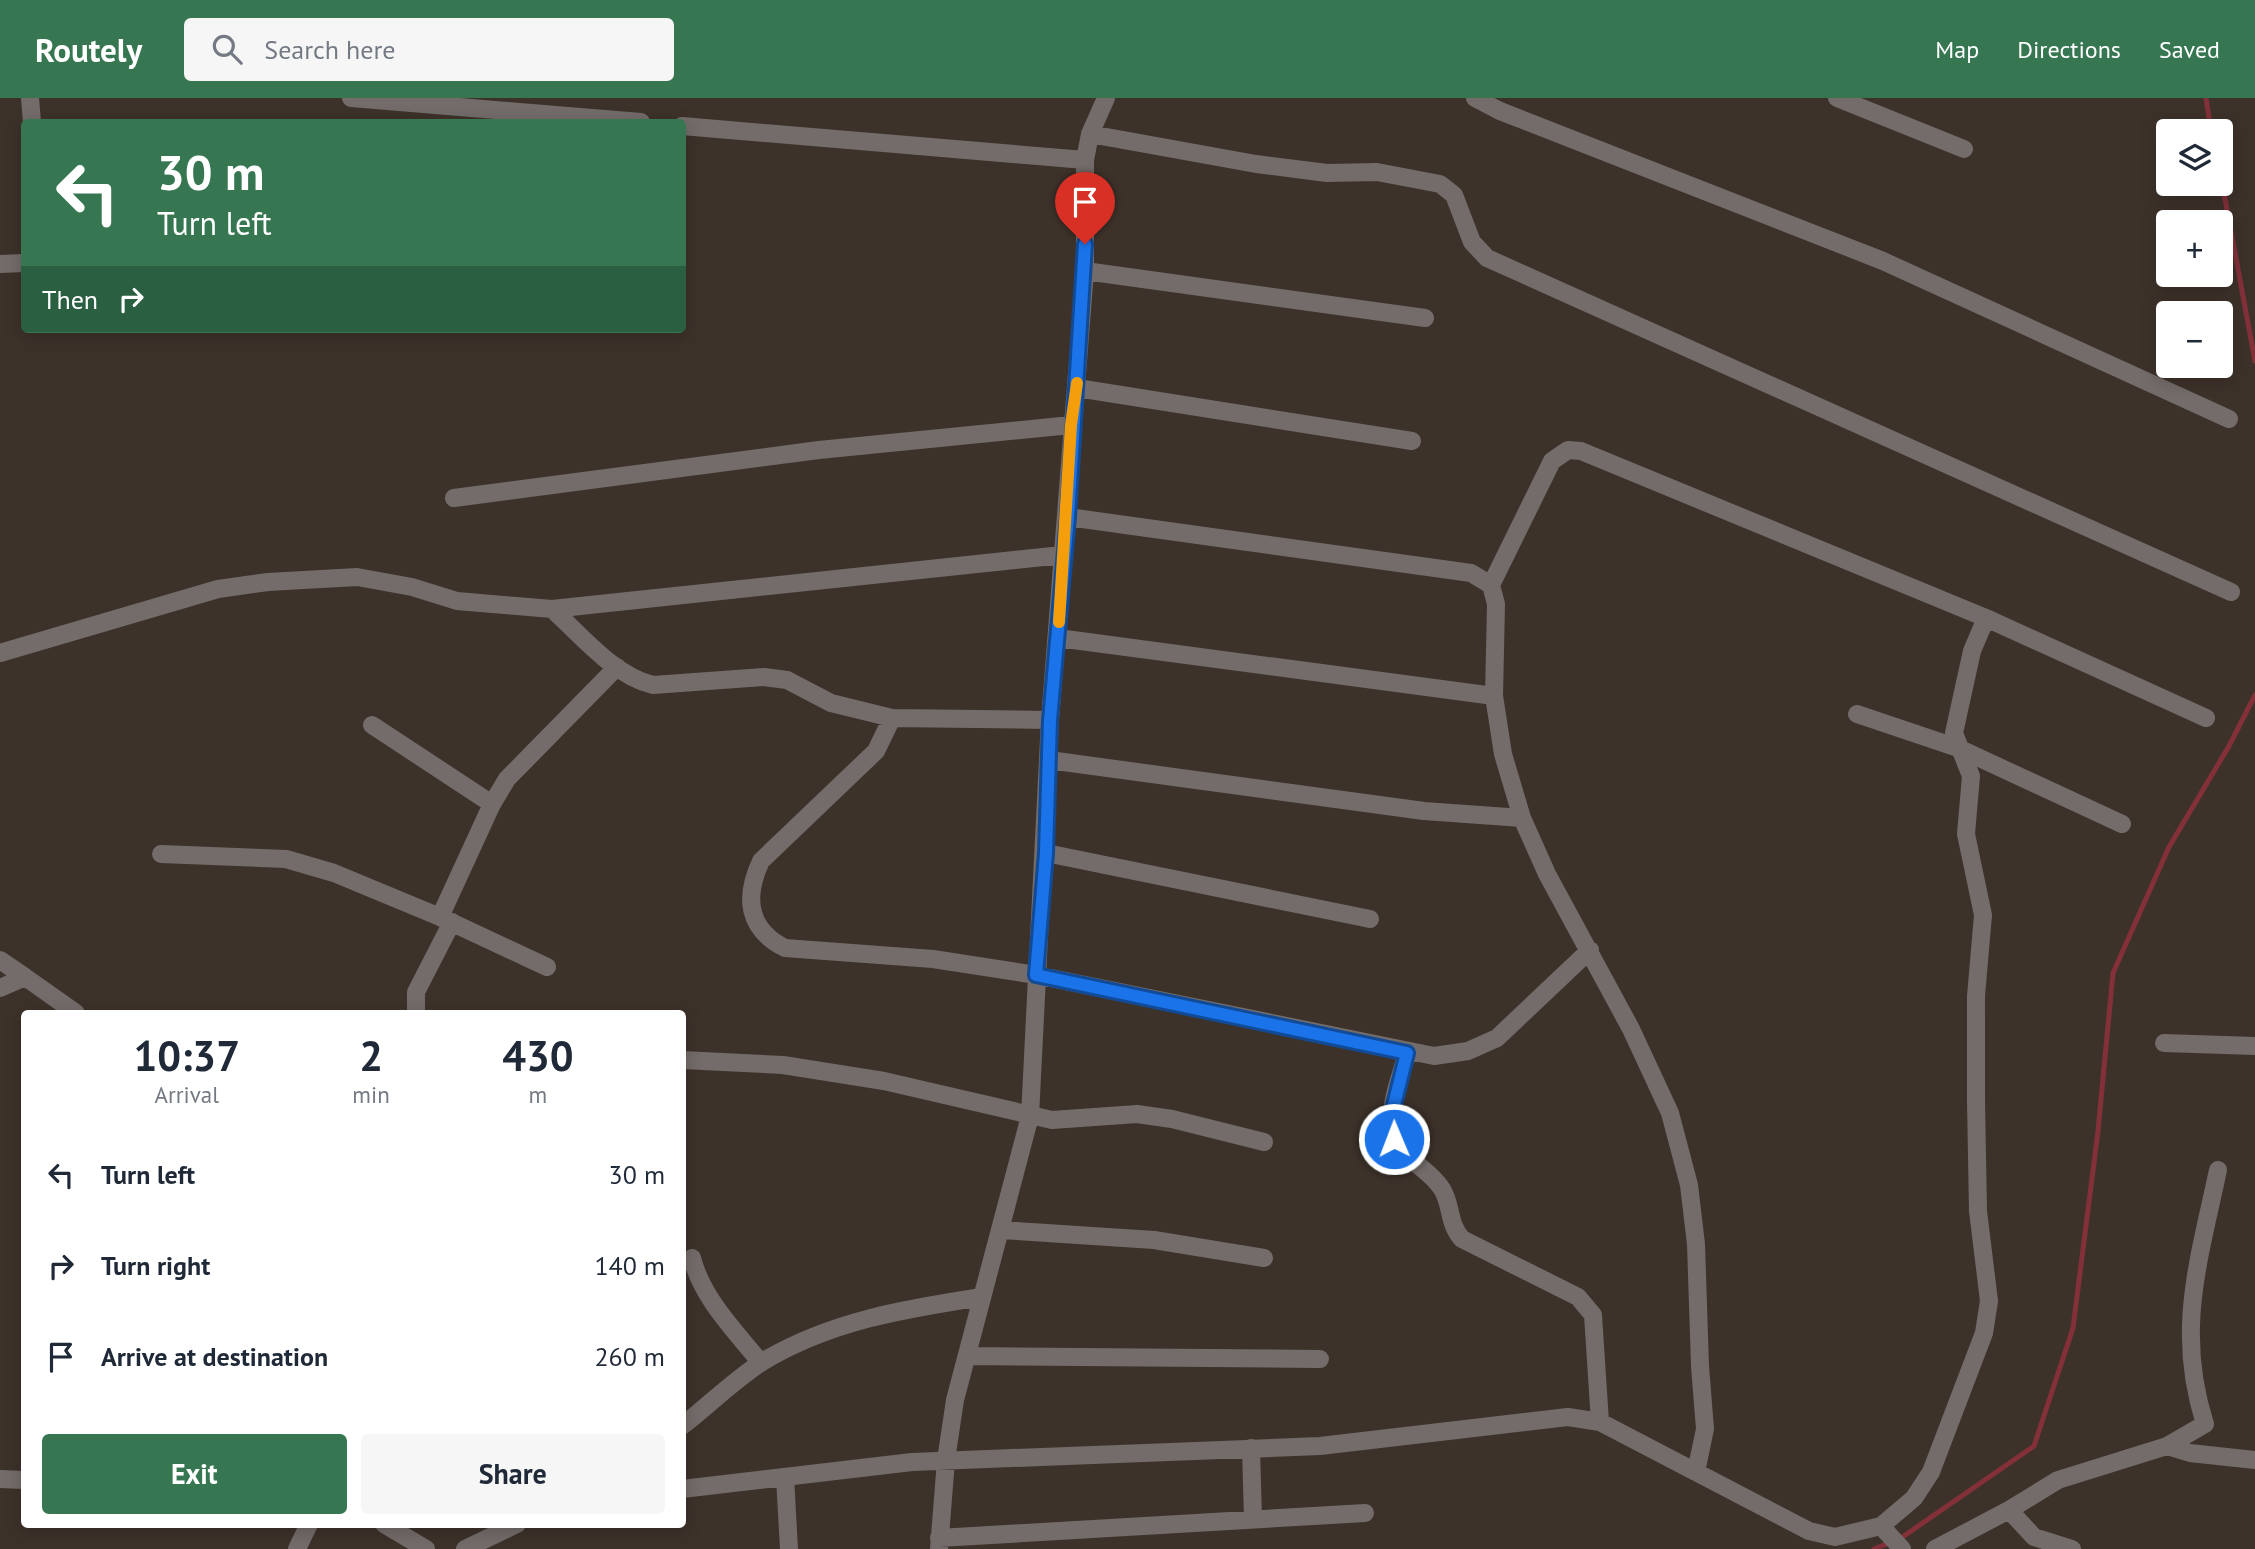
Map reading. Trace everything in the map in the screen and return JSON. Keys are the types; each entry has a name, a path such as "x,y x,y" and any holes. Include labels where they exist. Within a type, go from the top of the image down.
{"street":[{"path":"30,98 32,119"},
{"path":"352,98 522,106 619,119"},
{"path":"1106,98 1090,134 1085,160 1085,271 1077,388 1071,425 1068,517 1062,555 1050,720 1046,853 1036,975 1030,1116 956,1400 946,1460 939,1543 1365,1513"},
{"path":"1475,98 1500,111 1883,261 2229,419"},
{"path":"1837,98 1964,149"},
{"path":"686,126 1085,160"},
{"path":"1090,134 1256,164 1327,173 1377,172 1440,184 1454,195 1472,242 1487,258 2231,592"},
{"path":"0,264 21,263"},
{"path":"1085,271 1425,318"},
{"path":"1077,388 1412,441"},
{"path":"454,498 819,450 1071,425"},
{"path":"1696,1472 1706,1429 1700,1366 1696,1244 1689,1185 1670,1113 1590,950 1547,874 1522,818 1503,754 1494,696 1496,604 1491,585 1552,461 1568,450 1581,451 1986,618 2206,718"},
{"path":"1068,517 1471,573 1491,585"},
{"path":"0,653 218,589 317,578 358,578 412,587 457,601 552,609 1062,555"},
{"path":"552,609 617,667 642,682 653,685 764,677 787,680 831,703 892,718 1050,720"},
{"path":"686,1489 862,1466 946,1460 1320,1446 1568,1417 1600,1422 1809,1531 1835,1537 1881,1526 1914,1498 1931,1472 1984,1333 1989,1301 1978,1212 1976,996 1983,915 1966,834 1971,776 1954,733 1972,651 1986,618"},
{"path":"1058,638 1494,696"},
{"path":"416,1010 416,992 492,804 507,779 617,667"},
{"path":"1857,714 1958,748 2122,824"},
{"path":"892,718 876,751 761,861 751,881 751,904 766,939 785,948 933,959 1036,975 1407,1053 1434,1056 1468,1051 1497,1038 1590,950"},
{"path":"372,725 492,804"},
{"path":"1049,760 1424,811 1522,818"},
{"path":"1046,853 1370,919"},
{"path":"161,854 286,859 334,873 446,919 547,967"},
{"path":"0,960 72,1010"},
{"path":"0,988 25,977"},
{"path":"2164,1044 2255,1046"},
{"path":"1407,1053 1390,1121 1394,1139 1411,1160 1430,1172 1444,1193 1453,1229 1462,1239 1578,1297 1593,1315 1600,1422"},
{"path":"686,1060 783,1065 872,1079 1030,1116 1070,1120 1137,1114 1172,1119 1264,1142"},
{"path":"1935,1549 2059,1480 2167,1446 2205,1424 2190,1369 2191,1296 2218,1170"},
{"path":"1002,1230 1154,1240 1264,1258"},
{"path":"692,1258 697,1277 706,1293 761,1363"},
{"path":"686,1423 761,1363 826,1329 876,1315 982,1297"},
{"path":"967,1356 1320,1359"},
{"path":"2167,1446 2190,1453 2255,1460"},
{"path":"1251,1448 1253,1519"},
{"path":"785,1477 789,1549"},
{"path":"0,1479 21,1480"},
{"path":"2009,1510 2034,1537 2055,1546 2072,1549"},
{"path":"1881,1526 1902,1549"},
{"path":"297,1549 307,1528"},
{"path":"391,1528 426,1549"},
{"path":"466,1549 509,1528"}],"waterway":[{"path":"2206,98 2209,119"},
{"path":"2225,196 2255,361"},
{"path":"1874,1549 1901,1538 2034,1446 2073,1328 2098,1131 2113,973 2169,847 2229,746 2255,695"}],"slow traffic":[{"path":"1059,622 1062,555 1068,517 1071,425 1077,383"}],"route":[{"path":"1085,244 1077,388 1071,425 1068,517 1062,555 1050,720 1046,853 1036,975 1407,1053 1390,1121 1394,1139"}]}
